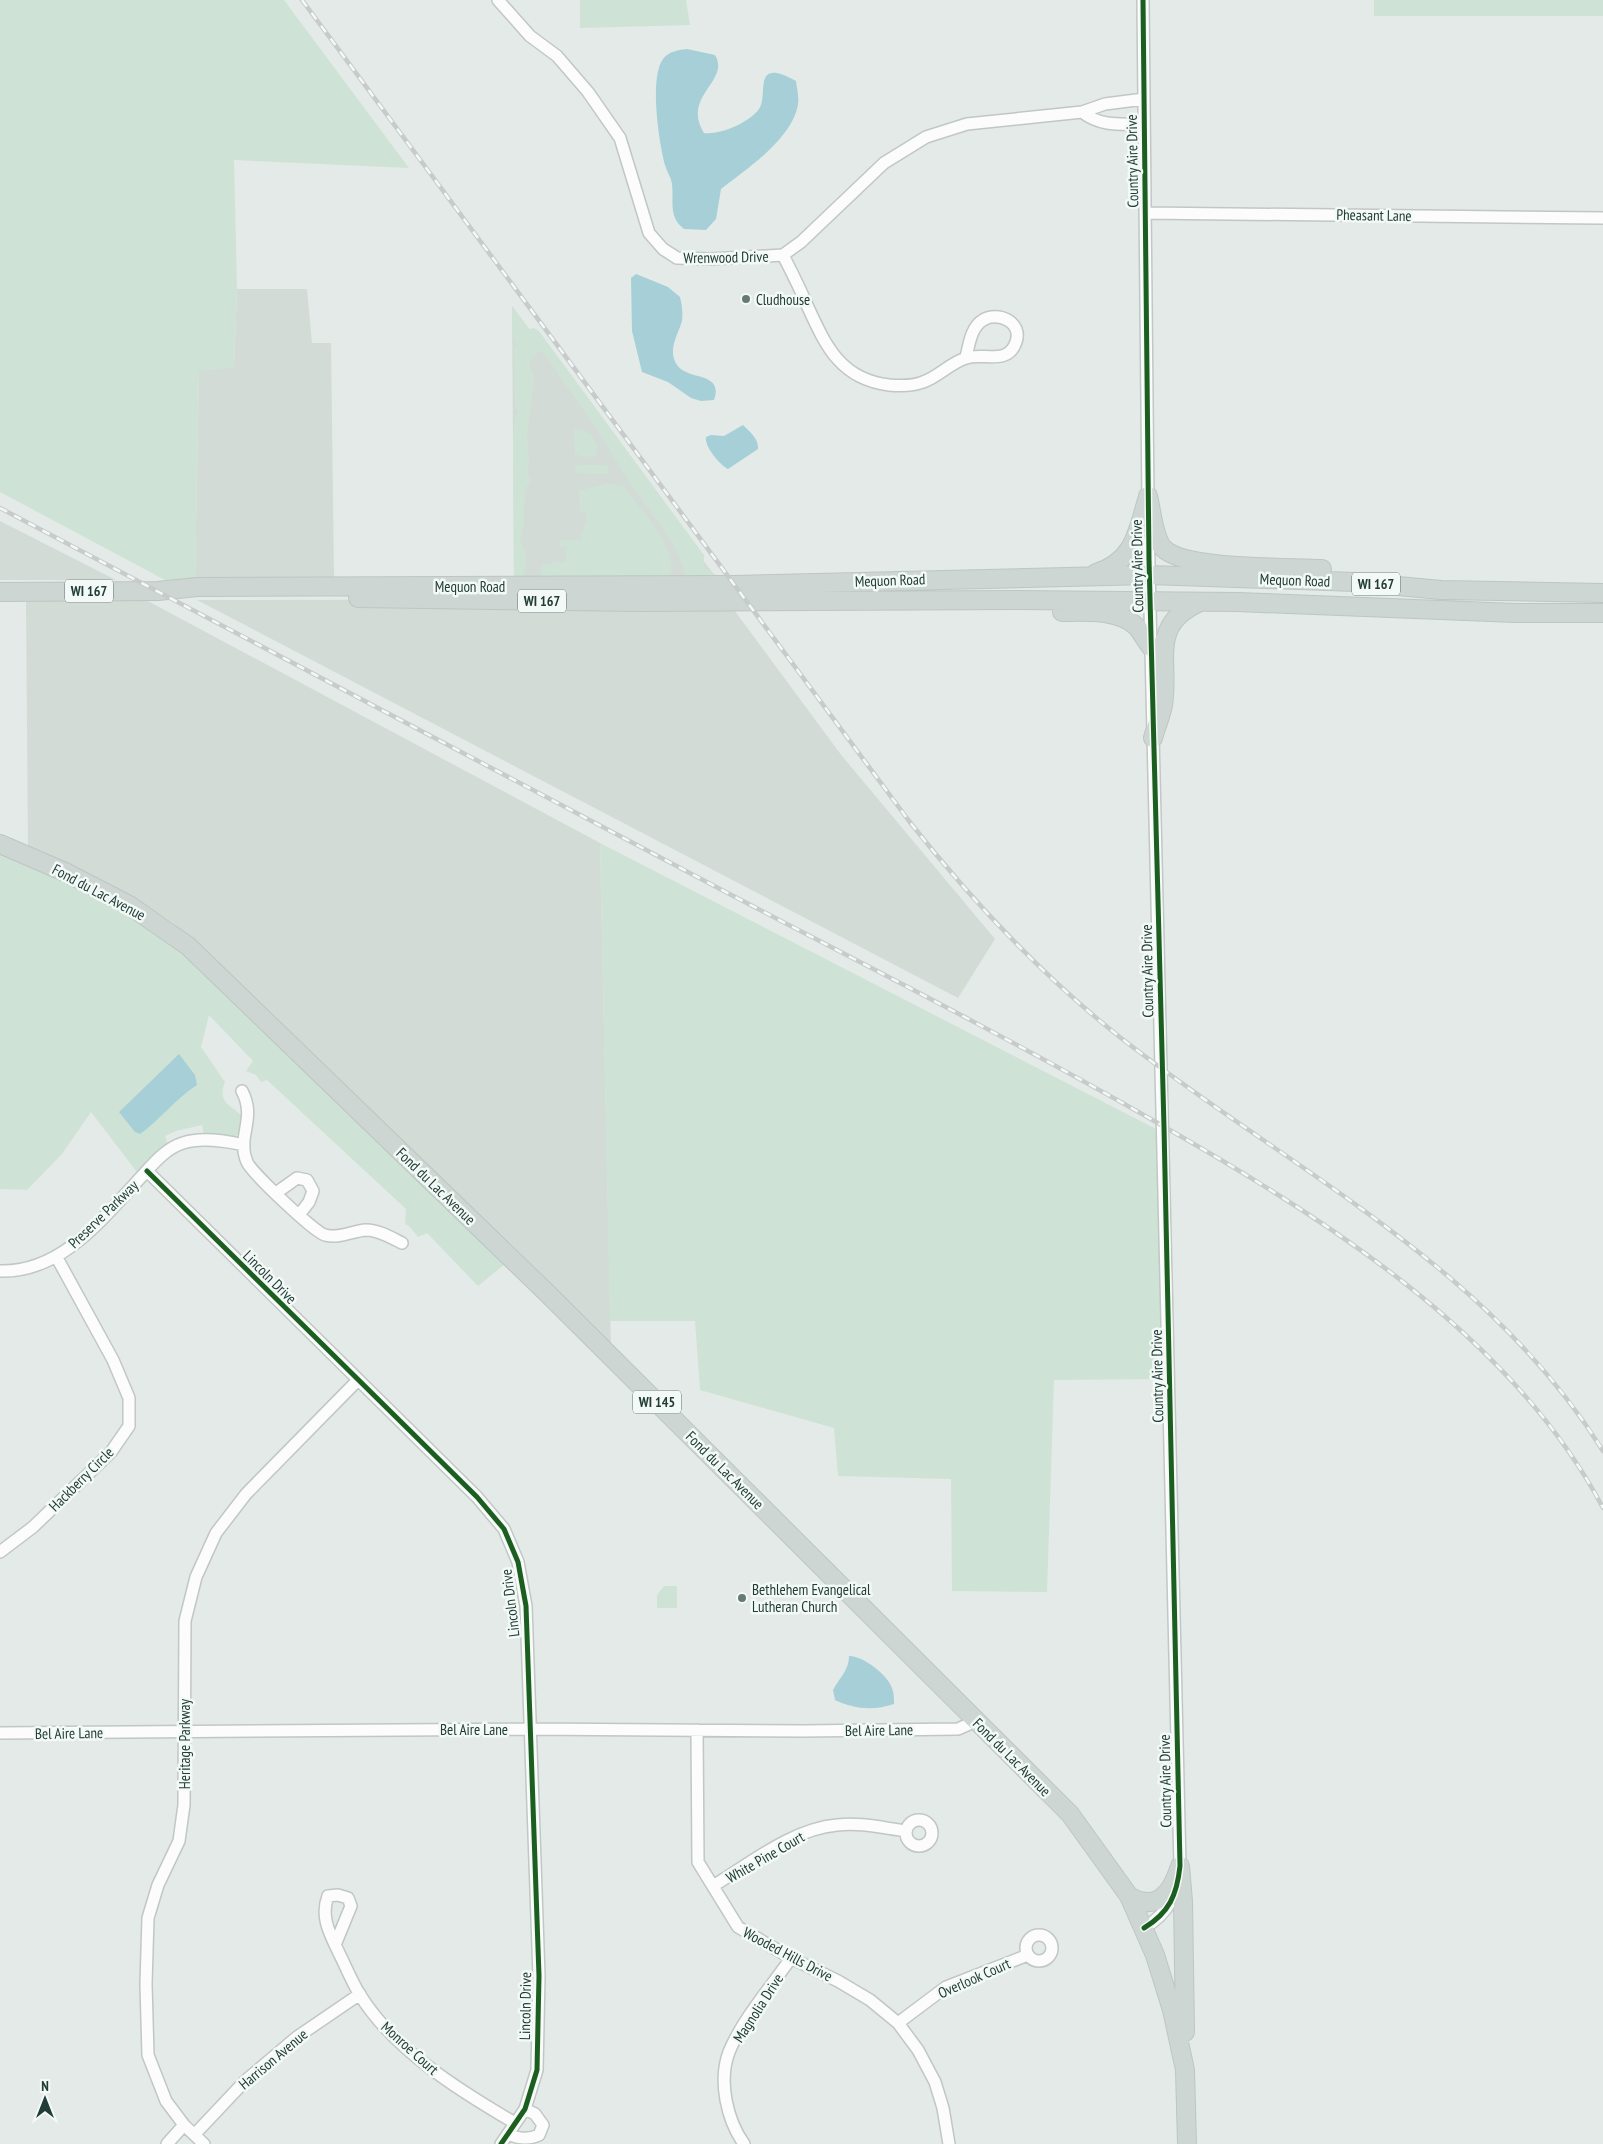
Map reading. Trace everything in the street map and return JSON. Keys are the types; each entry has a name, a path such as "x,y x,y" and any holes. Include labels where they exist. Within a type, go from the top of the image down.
{"main road":[{"path":"1086,576 1108,569 1125,557 1132,547 1148,496"},
{"path":"1148,496 1158,539 1162,547 1172,555 1182,559 1200,563 1354,571 1410,580 1432,589"},
{"path":"907,602 1016,588 1129,587 1139,584 1149,575"},
{"name":"Mequon Road","path":"0,592 178,590 197,586 734,585 1149,575 1389,584 1432,589 1603,593"},
{"path":"1150,601 1162,590 1172,588 1356,590 1389,584"},
{"name":"Mequon Road","path":"178,590 197,594 344,598 640,602 1201,601 1516,613 1603,613"},
{"path":"1153,738 1163,704 1164,640 1169,626 1181,612 1201,601"},
{"path":"870,602 893,609 944,612 1076,612 1108,614 1128,620 1138,628 1151,647"},
{"name":"Fond du Lac Avenue","path":"0,844 64,872 129,905 188,946 554,1301 1070,1814 1129,1896 1144,1928 1172,2010 1185,2070 1187,2144"},
{"path":"1129,1896 1144,1902 1162,1898 1169,1893 1180,1866"},
{"path":"1180,1866 1183,1901 1185,2070"}],"street":[{"name":"Wrenwood Drive","path":"498,0 530,36 557,56 588,92 620,138 649,233 663,249 677,258 710,259 783,255 801,242 884,164 926,137 967,124 1082,112 1105,104 1144,100"},
{"name":"Country Aire Drive","path":"1143,0 1149,575 1180,1866 1178,1885 1172,1901 1162,1915 1144,1928"},
{"path":"1082,112 1093,121 1104,124 1144,124"},
{"name":"Pheasant Lane","path":"1145,213 1603,218"},
{"path":"783,255 826,346 842,366 871,383 901,386 923,382 966,357 998,357 1010,352 1016,342 1015,329 1009,320 1000,316 989,316 979,323 972,334 966,357"},
{"path":"242,1091 249,1107 244,1145 247,1163 299,1215 322,1235 339,1236 367,1230 388,1236 402,1243"},
{"name":"Preserve Parkway","path":"0,1271 40,1264 67,1250 96,1225 168,1150 184,1142 228,1142 244,1145"},
{"name":"Lincoln Drive","path":"147,1171 477,1496 504,1529 518,1562 526,1606 539,1976 537,2070 525,2109 504,2139"},
{"path":"276,1193 297,1178 307,1180 313,1191 309,1202 299,1215"},
{"name":"Hackberry Circle","path":"0,1552 33,1527 111,1452 129,1426 129,1398 113,1360 56,1256"},
{"name":"Heritage Parkway","path":"204,2144 184,2125 166,2101 148,2055 146,1984 148,1918 158,1885 179,1841 184,1805 185,1732 183,1681 185,1621 196,1577 216,1534 246,1494 358,1380"},
{"name":"Bel Aire Lane","path":"0,1733 530,1729 958,1729 976,1721"},
{"name":"Wooded Hills Drive","path":"697,1730 698,1862 738,1927 870,2000 898,2023 918,2050 935,2082 943,2108 948,2144"},
{"name":"White Pine Court","path":"713,1886 798,1834 836,1824 862,1824 906,1831"},
{"name":"Monroe Court","path":"335,1945 360,1994 382,2025 429,2067 467,2095 516,2123"},
{"name":"Overlook Court","path":"898,2023 946,1988 1028,1954"},
{"name":"Magnolia Drive","path":"744,2144 734,2130 724,2087 729,2053 748,2019 791,1958"},
{"name":"Harrison Avenue","path":"195,2134 245,2081 297,2037 360,1994"},
{"path":"504,2139 528,2139 539,2135 543,2125 535,2114 525,2109"},
{"path":"167,2144 184,2125"}],"shaded area":[{"path":"237,289 307,289 312,343 331,343 334,579 195,580 199,370 234,367"},
{"path":"512,306 718,580 514,579"},
{"path":"0,521 116,580 0,580"},
{"path":"726,599 842,756 995,939 958,998 197,600"},
{"path":"146,600 600,843 611,1349 201,947 172,922 138,900 79,869 28,849 26,601"}],"green space":[{"path":"0,0 284,0 409,168 234,160 237,289 234,367 199,371 195,580 165,580 0,492"},
{"path":"580,0 686,0 690,25 580,28"},
{"path":"1374,0 1603,0 1603,16 1374,16"},
{"path":"512,306 529,329 534,328 539,331 704,555 704,568 716,575 718,580 686,577 678,553 671,540 630,483 599,432 543,352 539,351 529,362 534,380 527,437 529,459 527,473 531,481 525,489 524,525 520,542 524,550 526,564 522,578 514,579 513,440 515,417 519,412 515,406 514,347 518,346 512,338"},
{"path":"574,429 585,431 593,437 597,446 595,456 584,457 575,454"},
{"path":"578,465 606,465 609,470 606,474 575,473 575,467"},
{"path":"610,483 623,486 655,528 668,551 671,575 668,578 543,579 540,573 543,564 566,562 566,547 560,546 560,540 581,541 587,516 586,512 580,511 579,491"},
{"path":"600,843 1158,1130 1163,1379 1054,1380 1047,1592 952,1591 951,1479 838,1476 834,1428 700,1390 695,1321 610,1321"},
{"path":"0,853 105,900 135,917 200,964 505,1264 478,1286 427,1233 418,1237 405,1224 406,1209 267,1080 261,1082 256,1075 246,1071 253,1061 209,1015 201,1047 225,1082 223,1089 224,1099 229,1106 242,1116 243,1122 239,1134 233,1137 204,1135 202,1125 176,1131 165,1136 168,1144 137,1172 91,1112 62,1154 27,1190 0,1189"},
{"path":"664,1586 677,1586 677,1608 657,1608 657,1595"}],"water":[{"path":"687,49 715,55 718,64 717,73 698,109 699,120 704,133 718,132 734,127 754,114 762,103 764,80 767,75 773,73 782,74 796,81 798,95 798,104 788,129 767,152 721,189 716,219 706,230 684,229 676,219 673,208 672,184 665,165 656,111 657,80 663,59 674,51"},
{"path":"636,274 668,287 680,297 682,321 673,348 674,359 682,370 710,380 716,391 714,400 701,401 691,398 668,382 642,372 632,331 631,278"},
{"path":"743,425 756,439 758,449 728,469 713,455 707,445 706,437 711,435 724,436"},
{"path":"179,1054 195,1075 197,1085 140,1134 135,1132 119,1112"},
{"path":"849,1656 867,1662 885,1677 893,1690 894,1704 879,1708 864,1708 835,1700 833,1690 846,1669"}],"railway":[{"path":"302,0 909,821 957,880 1035,963 1121,1038 1185,1086 1382,1224 1444,1273 1502,1326 1556,1385 1603,1451"},
{"path":"0,508 1032,1053 1135,1110 1267,1188 1334,1231 1398,1278 1459,1328 1514,1383 1563,1443 1603,1508"}],"cycle path":[{"path":"1143,0 1149,560 1164,1127 1180,1866 1177,1886 1166,1909 1144,1928"},
{"path":"147,1171 477,1497 504,1529 518,1562 526,1606 539,1976 537,2070 525,2109 501,2144"}],"place":[{"name":"Cludhouse","path":"746,299"},
{"name":"Bethlehem Evangelical Lutheran Church","path":"742,1598"}]}
